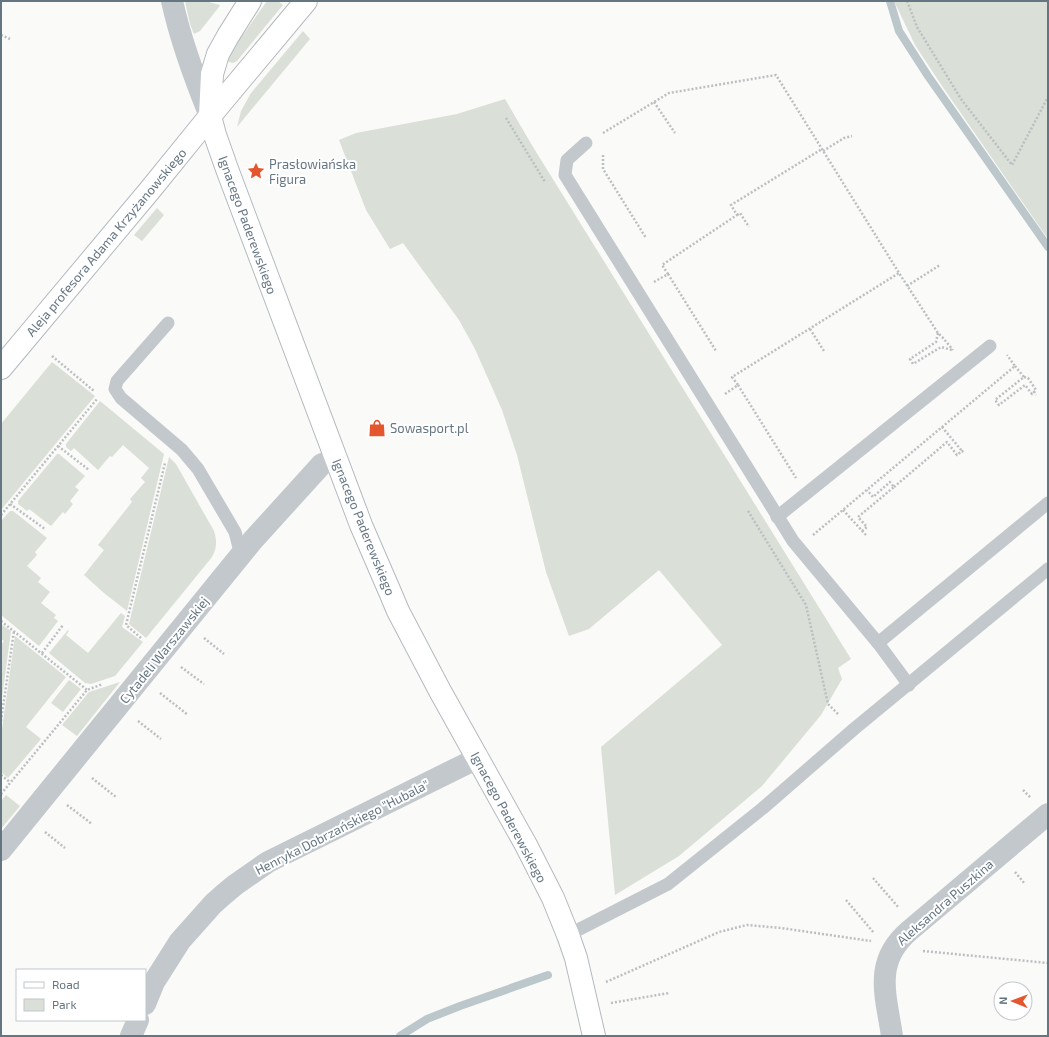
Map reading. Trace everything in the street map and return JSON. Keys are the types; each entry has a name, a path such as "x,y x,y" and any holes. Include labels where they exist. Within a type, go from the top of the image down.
{"street":[{"name":"Ignacego Paderewskiego","path":"172,1 178,28 194,77 210,116 227,169 361,525 398,611 440,691 532,858 552,898 576,958 594,1036"},
{"path":"210,116 212,74 218,54 250,1"},
{"name":"Aleja profesora Adama Krzyżanowskiego","path":"1,368 306,1"},
{"name":"Cytadeli Warszawskiej","path":"1,850 253,540 322,464 336,459"},
{"name":"Henryka Dobrzańskiego \"Hubala\"","path":"146,1002 154,982 180,941 213,904 235,885 268,862 478,758"},
{"name":"Aleksandra Puszkina","path":"892,1036 884,980 888,957 881,941 900,938 1048,814"},
{"path":"131,1036 138,1021"}],"lane":[{"path":"586,143 567,160 565,175 793,541 878,643 908,685"},
{"path":"168,323 117,381 115,389 121,398 182,450 198,469 235,532 241,555"},
{"path":"778,517 990,346"},
{"path":"878,643 1048,503"},
{"path":"568,935 668,884 763,808 854,728 1048,568"}],"path":[{"path":"907,1 917,27 961,99 1012,165 1048,97"},
{"path":"1,35 10,39"},
{"path":"586,143 669,93 776,75 907,286 938,333 949,346"},
{"path":"654,102 675,133"},
{"path":"506,118 548,186"},
{"path":"737,215 731,205 822,150 844,138 852,136"},
{"path":"603,155 603,169 646,238"},
{"path":"716,351 662,265 740,213 749,227"},
{"path":"907,286 940,265"},
{"path":"708,405 738,385 732,377 899,273"},
{"path":"638,292 668,274"},
{"path":"810,328 824,351"},
{"path":"938,333 936,342 910,359 913,364 941,347 953,351 959,346"},
{"path":"1006,354 1024,377 1028,378 1036,390 1035,394 1032,394 1025,385 1000,405 995,400 1024,377"},
{"path":"52,356 100,396"},
{"path":"810,538 1015,366"},
{"path":"1,515 100,396 115,389"},
{"path":"862,531 867,527 858,517 947,442 957,455 963,452 942,428"},
{"path":"146,642 126,625 170,441"},
{"path":"58,446 90,470"},
{"path":"867,490 873,497 890,482 894,487"},
{"path":"10,504 45,530"},
{"path":"748,510 806,605 828,704 854,728"},
{"path":"843,510 866,535"},
{"path":"1,621 87,690"},
{"path":"42,653 63,625"},
{"path":"1,721 14,631"},
{"path":"199,634 224,654"},
{"path":"179,665 204,684"},
{"path":"1,794 87,690 106,683"},
{"path":"160,693 188,715"},
{"path":"135,718 161,739"},
{"path":"1,775 10,782"},
{"path":"92,778 116,797"},
{"path":"63,802 92,824"},
{"path":"41,829 66,848"},
{"path":"873,878 902,912"},
{"path":"846,900 881,941"},
{"path":"603,983 719,932 747,925 881,941 918,951 1048,963"},
{"path":"607,1004 669,993"}],"green space":[{"path":"185,1 205,1 220,5 200,31 194,34 190,24"},
{"path":"267,1 278,1 283,5 237,61 233,63 229,62 227,59 228,56"},
{"path":"894,1 1048,1 1048,239 915,45"},
{"path":"303,31 310,39 237,127 241,111 251,93"},
{"path":"505,99 533,147 851,659 838,668 842,679 821,715 762,786 679,856 615,895 601,747 722,645 659,570 589,629 569,636 546,572 517,455 502,410 475,349 459,320 403,243 390,249 366,210 339,140 356,133 457,114"},
{"path":"157,208 164,215 142,241 134,235"},
{"path":"52,362 95,396 1,510 1,424"},
{"path":"100,401 164,454 127,611 84,575 104,550 98,545 132,502 130,499 145,482 141,478 149,468 123,445 112,457 110,456 98,470 74,448 71,451 66,447 66,444"},
{"path":"57,454 59,454 85,476 75,487 79,490 70,501 73,504 65,514 63,512 51,526 29,509 27,511 18,504 18,501"},
{"path":"169,457 176,464 214,531 216,547 212,557 146,638 129,624"},
{"path":"10,511 13,511 47,538 35,552 37,555 27,566 41,578 38,582 50,592 41,603 56,615 54,618 58,621 39,646 1,615 1,521"},
{"path":"121,613 125,616 122,627 143,642 115,676 91,684 85,683 49,653 68,630 69,631 66,635 88,653"},
{"path":"1,624 11,631 1,706 1,645 4,641 1,639"},
{"path":"15,636 66,677 26,727 41,739 8,778 1,772 1,736"},
{"path":"69,680 81,689 63,712 51,703"},
{"path":"120,682 77,736 62,725 89,692"},
{"path":"6,795 20,806 1,829 1,801"}],"waterway":[{"path":"890,1 899,31 928,76 1048,247"},
{"path":"400,1036 427,1019 548,975"}],"place":[{"name":"Prasłowiańska Figura","path":"256,171"},
{"name":"Sowasport.pl","path":"377,428"}]}
